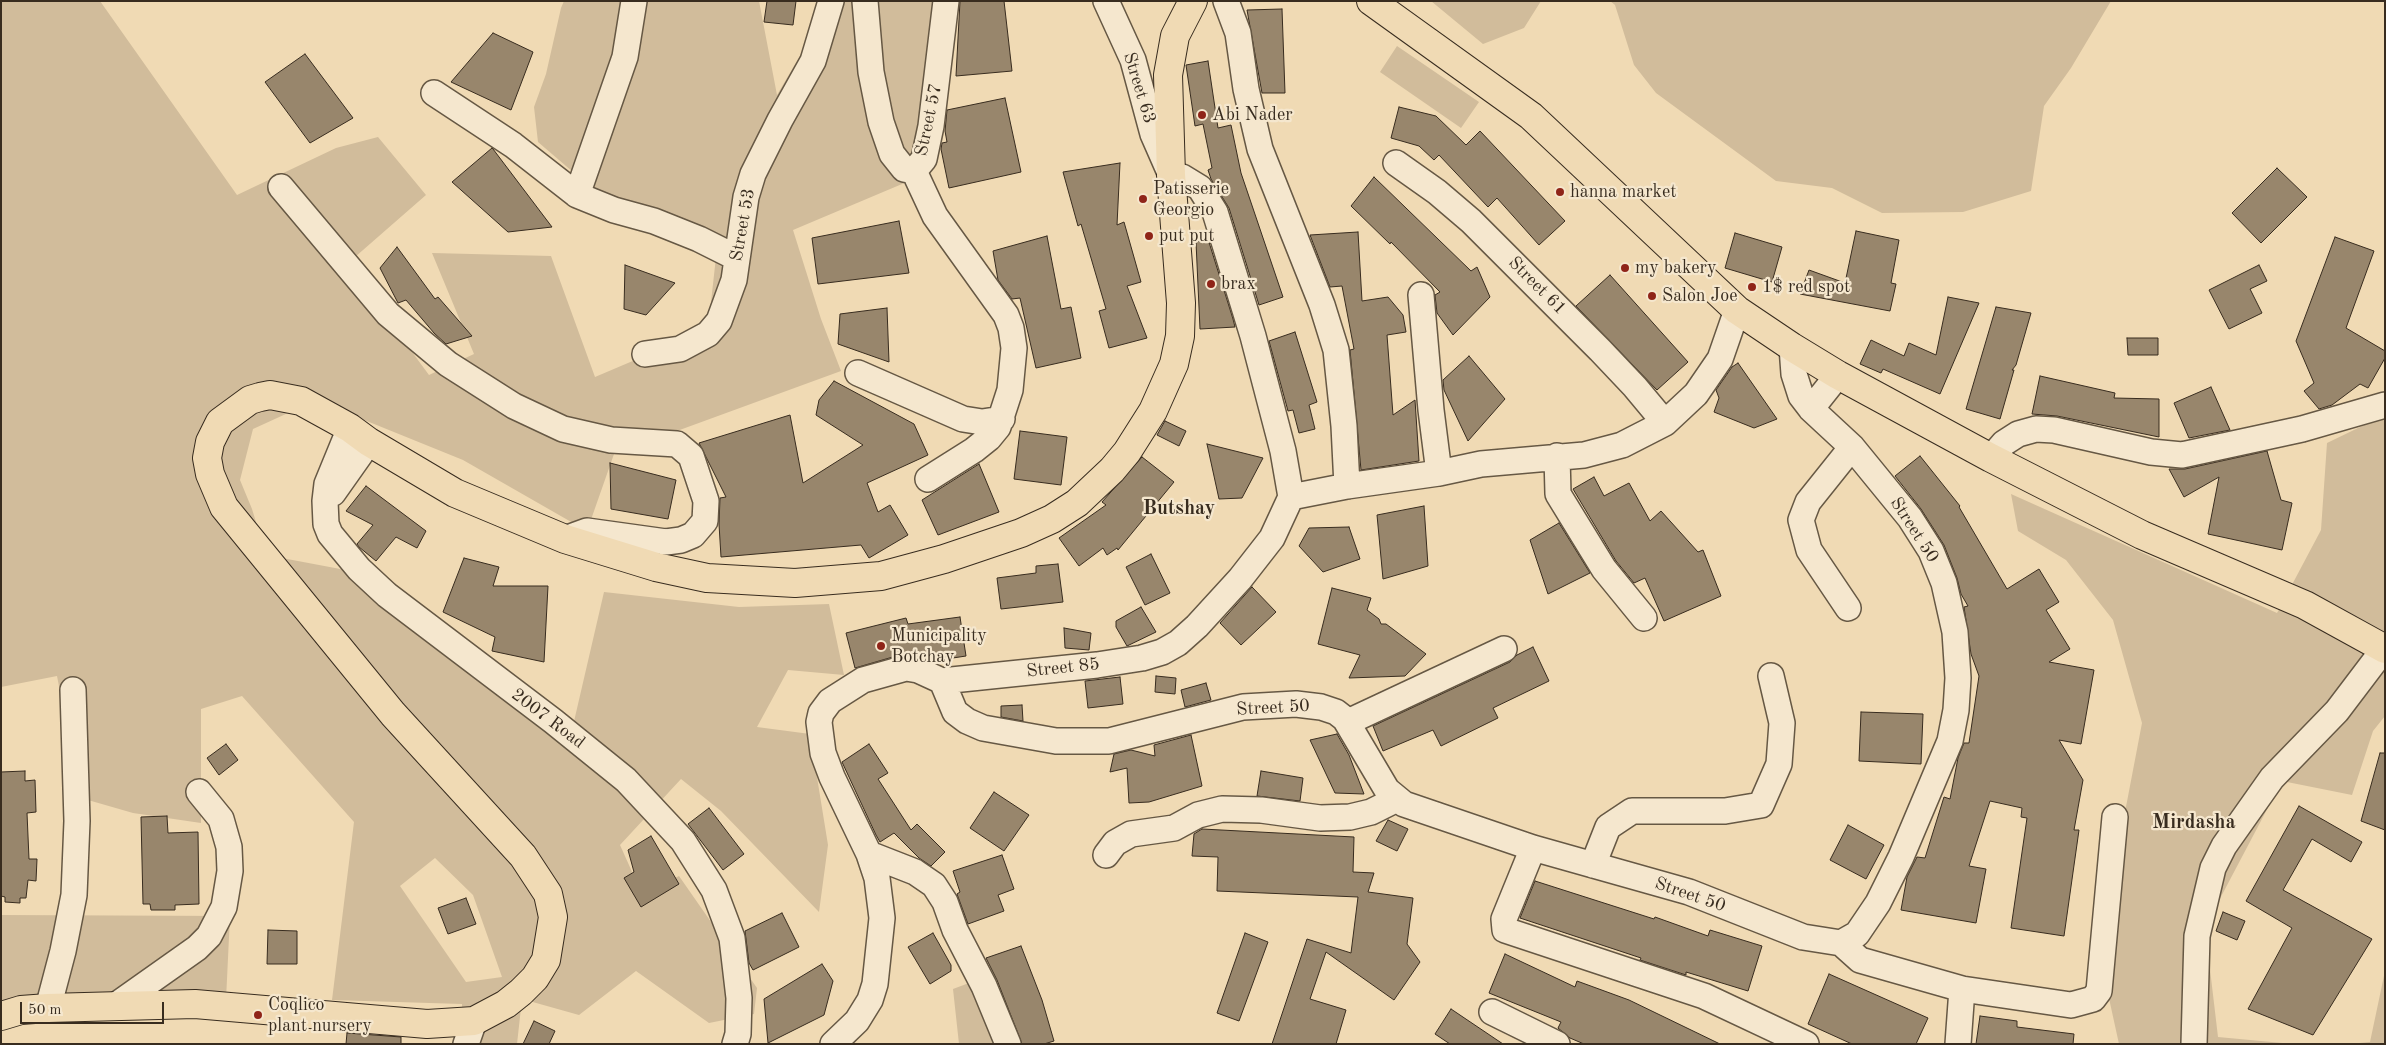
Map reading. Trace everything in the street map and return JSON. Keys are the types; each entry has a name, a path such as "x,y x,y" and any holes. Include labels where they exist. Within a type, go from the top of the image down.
{"main road":[{"path":"1,1016 21,1010 48,1008 194,1004 427,1024 470,1032 521,992 535,978 546,960 553,917 548,894 523,856 394,714 224,507 210,474 208,458 210,442 220,422 236,409 255,399 270,395 301,401 454,493 565,539 656,567 707,578 795,583 862,578 902,572 1021,533 1052,519 1077,503 1112,470 1127,452 1164,390 1174,364 1180,336 1182,303 1171,175 1168,75 1170,53 1175,36 1194,1"},
{"path":"1371,1 1531,116 1736,310 1792,347 1838,375 1991,458 2142,535 2305,605 2384,648"}],"street":[{"path":"578,195 625,57 634,1"},
{"name":"Street 53","path":"645,354 680,350 708,334 719,321 734,280 746,197 753,174 813,61 831,1"},
{"name":"Street 57","path":"865,1 871,72 881,122 892,154 904,169 914,171 924,159 931,126 946,1"},
{"name":"Street 63","path":"1106,1 1133,60 1153,134 1171,175"},
{"path":"1226,1 1238,34 1246,89 1260,149 1322,305 1336,350 1344,426 1347,486"},
{"path":"434,93 513,144 578,195 614,210 690,235 737,258"},
{"name":"Street 61","path":"1396,163 1437,192 1471,221 1600,350 1635,387 1665,423"},
{"path":"914,171 935,216 993,294 1011,328 1014,348 1014,369 1002,418 989,438 928,479"},
{"path":"1171,175 1191,182 1207,197 1220,226 1253,336 1282,451 1291,497 1495,462 1584,455 1602,451 1641,437 1665,423 1696,394 1711,375 1720,359 1736,310"},
{"path":"281,188 388,314 448,364 514,406 563,429 611,440 677,444 691,456 706,501 705,521 693,535 681,540 666,542 587,531 565,539"},
{"path":"1174,214 1207,197"},
{"path":"1421,296 1430,410 1439,473"},
{"name":"Street 50","path":"942,681 955,712 967,721 1003,732 1056,741 1109,741 1243,707 1312,705 1336,712 1348,722 1386,790 1404,804 1533,848 1688,892 1803,938 1841,943 1849,940 1862,928 1902,857 1950,741 1958,678 1955,632 1944,583 1931,551 1910,518 1852,446 1811,409 1796,384 1792,347"},
{"path":"858,373 963,419 982,422 1002,418"},
{"path":"1811,409 1838,375"},
{"path":"1991,458 2004,443 2018,434 2036,429 2054,430 2151,452 2182,455 2302,430 2385,405"},
{"name":"2007 Road","path":"359,435 327,484 325,501 326,524 330,534 359,569 394,601 553,721 626,780 683,841 714,890 732,938 739,998 738,1034 735,1044"},
{"path":"1848,608 1809,550 1801,520 1808,502 1852,446"},
{"path":"1557,456 1558,494 1604,569 1644,618"},
{"name":"Street 85","path":"942,681 1097,665 1142,658 1162,652 1178,642 1197,626 1240,579 1272,538 1291,497"},
{"path":"2194,1044 2197,936 2213,868 2224,846 2272,778 2336,711 2384,648"},
{"path":"1348,722 1504,650"},
{"path":"834,1044 857,1020 870,1000 875,984 882,918 877,878 869,854 832,777 823,753 819,734 821,713 830,701 844,691 863,680 886,673 906,668 918,670 942,681"},
{"path":"1593,865 1608,827 1632,811 1725,811 1761,805 1780,764 1782,723 1771,676"},
{"path":"48,1008 63,951 74,895 77,821 73,690"},
{"path":"115,1006 196,948 209,936 224,907 230,871 229,847 221,820 199,792"},
{"path":"1106,855 1115,843 1131,834 1174,828 1198,815 1222,809 1261,810 1320,818 1350,817 1371,812 1397,798"},
{"path":"1841,943 1860,960 1962,988 2070,1005 2085,1003 2093,999 2099,991 2115,817"},
{"path":"1533,848 1504,918 1505,930 1704,996 1806,1044"},
{"path":"869,854 915,872 934,885 945,902 955,930 984,986 1008,1044"},
{"path":"1958,1044 1962,988"},
{"path":"1492,1012 1557,1044"}],"shaded area":[{"path":"1,1 100,1 237,195 336,148 378,137 426,195 347,264 429,375 474,354 432,253 551,256 595,377 708,329 716,257 608,206 587,184 538,142 534,107 546,74 564,1 759,1 777,95 832,1 939,1 921,176 793,230 821,319 841,371 614,454 587,531 463,460 342,411 288,413 253,429 240,480 252,509 266,555 388,578 572,730 604,592 739,607 829,604 844,675 788,670 757,727 810,734 828,845 819,912 721,811 681,779 620,845 642,894 679,876 757,988 754,1014 709,1023 636,971 579,1015 522,999 517,1044 462,1044 462,1004 332,1000 354,822 242,696 201,709 201,823 133,813 81,798 57,676 1,687","holes":["435,858 473,895 502,977 466,982 400,886"]},
{"path":"1431,1 1541,1 1524,28 1483,44"},
{"path":"1610,1 2111,1 2071,68 2044,106 2031,191 1963,212 1882,213 1832,188 1776,181 1656,93 1634,65 1615,5"},
{"path":"1397,46 1479,102 1461,128 1380,72"},
{"path":"2385,415 2385,716 2373,731 2352,795 2282,781 2205,927 2218,1037 2293,1044 2119,1044 2105,980 2117,854 2142,723 2113,620 2066,560 2018,531 2011,494 2277,613 2321,530 2327,443"},
{"path":"1,915 230,916 226,1000 1,1023"},
{"path":"2385,971 2385,1044 2348,1044 2370,1042"},
{"path":"977,980 1003,1044 959,1044 953,989"}],"building":[{"path":"767,1 796,1 793,25 764,22"},
{"path":"960,1 1004,1 1012,71 956,76"},
{"path":"1282,9 1285,93 1262,93 1247,10"},
{"path":"493,33 533,52 511,110 451,82"},
{"path":"305,54 353,118 310,143 265,82"},
{"path":"1208,61 1218,128 1231,125 1241,173 1283,297 1259,305 1229,208 1211,179 1208,170 1212,168 1203,124 1195,126 1186,65"},
{"path":"1005,98 1021,172 949,188 941,149 942,143 947,142 945,131 947,110"},
{"path":"1399,107 1436,116 1466,145 1480,131 1565,221 1539,245 1497,198 1488,207 1439,155 1434,160 1419,146 1391,138"},
{"path":"492,148 552,227 508,232 452,182"},
{"path":"1120,163 1117,225 1124,222 1141,282 1127,286 1147,338 1109,348 1099,311 1106,309 1081,224 1078,226 1063,172"},
{"path":"2277,168 2307,197 2261,243 2232,213"},
{"path":"1374,177 1471,271 1477,267 1490,297 1453,335 1437,313 1435,295 1440,292 1391,242 1390,244 1351,206"},
{"path":"899,221 909,273 818,284 812,238"},
{"path":"1856,231 1899,240 1891,283 1896,284 1890,311 1800,294 1809,270 1845,283"},
{"path":"1358,232 1362,301 1388,297 1403,315 1406,332 1387,335 1393,415 1415,400 1419,461 1361,470 1350,350 1354,349 1342,286 1330,287 1310,235"},
{"path":"1735,233 1782,247 1772,282 1725,268"},
{"path":"1047,236 1061,309 1071,307 1081,358 1036,368 1020,298 1012,299 998,280 993,251"},
{"path":"2335,237 2374,251 2346,328 2385,351 2385,358 2368,388 2360,384 2332,405 2319,409 2304,391 2314,383 2296,341"},
{"name":"brax","path":"1208,239 1235,327 1200,329 1196,242"},
{"path":"397,247 435,299 438,297 472,336 446,344 406,300 398,303 380,268"},
{"path":"625,265 675,283 646,315 624,309"},
{"path":"2259,265 2267,281 2250,289 2262,313 2229,329 2209,290"},
{"path":"1610,275 1688,362 1657,390 1576,306"},
{"path":"1948,297 1979,303 1940,394 1883,369 1881,373 1860,364 1871,340 1904,356 1909,343 1936,355"},
{"path":"1996,307 2031,313 2016,365 2012,370 2014,370 2000,419 1966,409"},
{"path":"887,308 889,362 838,344 840,314"},
{"path":"1295,332 1317,402 1309,405 1315,429 1299,433 1293,410 1288,411 1269,341"},
{"path":"2127,338 2158,338 2158,355 2128,355"},
{"path":"1469,356 1505,399 1468,441 1444,390 1443,380"},
{"path":"1738,363 1777,419 1754,428 1714,412 1719,398 1716,390 1732,367"},
{"path":"2040,376 2115,393 2114,398 2159,399 2159,437 2057,416 2032,414"},
{"path":"834,381 914,424 928,455 867,483 878,512 890,505 908,535 869,558 861,545 721,557 720,498 726,497 699,443 790,415 803,483 863,445 816,415 819,400"},
{"path":"2211,387 2230,430 2189,438 2174,403"},
{"path":"1165,421 1186,431 1179,446 1157,435"},
{"path":"1020,431 1067,437 1061,485 1014,479"},
{"path":"1207,444 1263,458 1242,498 1219,499"},
{"path":"2267,451 2281,500 2292,503 2282,550 2208,534 2219,477 2184,497 2169,469 2185,469"},
{"path":"1920,456 1960,506 2007,589 2039,569 2059,602 2046,610 2070,649 2049,662 2094,670 2081,744 2059,740 2083,780 2074,830 2079,830 2064,936 2011,928 2027,818 2021,817 2022,808 1990,801 1969,866 1986,869 1976,923 1901,910 1907,877 1917,857 1925,858 1944,797 1950,799 1958,758 1964,743 1969,743 1979,676 1971,654 1964,607 1968,606 1961,594 1944,545 1921,509 1895,476"},
{"path":"1142,457 1174,482 1118,550 1117,548 1107,555 1103,548 1079,566 1059,538 1106,505 1102,502"},
{"path":"610,463 676,480 668,519 611,509"},
{"path":"979,464 999,512 938,535 922,500"},
{"path":"1594,477 1604,496 1629,483 1650,521 1661,511 1698,552 1703,550 1721,596 1664,621 1645,578 1634,583 1616,561 1573,489"},
{"path":"366,486 426,531 417,548 396,537 376,561 359,547 357,544 373,525 346,511"},
{"path":"1424,506 1428,566 1383,579 1377,515"},
{"path":"1559,523 1590,573 1548,594 1530,540"},
{"path":"1349,527 1360,559 1323,572 1299,546 1309,528"},
{"path":"1151,554 1170,593 1145,605 1126,567"},
{"path":"464,558 499,567 493,586 548,586 544,662 492,651 495,637 443,612"},
{"path":"1058,564 1063,602 1001,609 997,578 1036,573 1036,566"},
{"path":"1252,587 1276,612 1241,645 1220,623"},
{"path":"1332,588 1371,598 1367,610 1379,619 1381,624 1386,624 1426,654 1405,676 1349,678 1360,655 1318,644"},
{"path":"1141,607 1156,632 1127,646 1116,627 1116,621"},
{"path":"960,617 966,656 933,661 932,655 924,657 903,654 855,668 846,633 906,618 908,624"},
{"path":"1064,628 1091,633 1089,650 1065,648"},
{"path":"1533,647 1549,681 1493,708 1498,718 1441,746 1433,730 1383,751 1373,726 1510,662 1517,655"},
{"path":"1156,676 1176,678 1175,694 1155,692"},
{"path":"1120,677 1123,704 1088,708 1085,681"},
{"path":"1206,683 1211,700 1185,707 1181,690"},
{"path":"1022,705 1023,721 1001,717 1001,706"},
{"path":"1861,712 1923,714 1921,764 1859,761"},
{"path":"1337,734 1349,755 1364,794 1335,793 1310,740"},
{"path":"1191,735 1202,786 1149,802 1129,803 1127,768 1110,772 1114,754 1131,750 1155,756 1154,745"},
{"path":"226,744 238,760 219,775 207,758"},
{"path":"869,744 888,773 878,779 911,830 917,824 945,852 931,866 919,858 894,833 880,842 876,835 842,762"},
{"path":"2380,753 2385,753 2385,830 2361,821"},
{"path":"25,771 25,781 35,780 36,812 27,813 29,859 37,859 36,881 28,880 26,898 20,898 20,903 5,902 5,897 1,896 1,772"},
{"path":"1261,771 1303,778 1300,801 1257,796"},
{"path":"994,792 1029,815 1004,851 970,828"},
{"path":"2299,806 2362,842 2351,862 2312,839 2283,890 2372,939 2313,1035 2248,1009 2292,928 2246,901"},
{"path":"709,808 744,854 723,870 688,824"},
{"path":"167,816 168,833 198,832 199,904 175,905 175,910 151,910 150,904 143,904 141,817"},
{"path":"1388,820 1408,829 1397,851 1376,841"},
{"path":"1848,825 1884,845 1866,879 1830,860"},
{"path":"1202,829 1354,837 1353,872 1374,873 1368,892 1413,898 1407,944 1420,962 1394,1000 1326,952 1310,999 1346,1010 1336,1044 1272,1044 1307,939 1351,953 1358,897 1217,891 1218,857 1192,856 1194,834"},
{"path":"651,836 679,884 641,907 624,878 634,872 628,850"},
{"path":"1002,855 1014,889 998,895 1004,911 968,924 957,894 960,892 953,871"},
{"path":"1535,881 1654,919 1655,917 1708,936 1710,930 1762,946 1748,991 1686,972 1686,975 1520,918"},
{"path":"466,898 476,924 448,934 438,908"},
{"path":"2223,912 2245,921 2237,940 2216,931"},
{"path":"782,913 799,947 753,970 749,963 745,931"},
{"path":"268,930 297,931 297,964 267,964"},
{"path":"933,933 951,965 951,971 930,984 908,947"},
{"path":"1245,933 1268,942 1239,1021 1217,1013"},
{"path":"1021,946 1042,1000 1054,1041 1044,1044 1022,1044 997,980 986,958"},
{"path":"1505,954 1575,987 1577,981 1629,1000 1720,1044 1584,1044 1570,1038 1558,1028 1561,1022 1489,993"},
{"path":"822,964 833,981 824,1015 768,1043 764,999"},
{"path":"1829,974 1928,1018 1916,1044 1852,1044 1808,1024"},
{"path":"1451,1009 1503,1044 1450,1044 1435,1034"},
{"path":"1980,1016 2017,1021 2017,1027 2074,1034 2073,1044 1976,1044"},
{"path":"534,1021 555,1031 549,1044 523,1044"},
{"path":"347,1033 401,1037 401,1044 346,1044"}],"place":[{"name":"Abi Nader","path":"1202,115"},
{"name":"hanna market","path":"1560,192"},
{"name":"Patisserie Georgio","path":"1143,199"},
{"name":"put put","path":"1149,236"},
{"name":"my bakery","path":"1625,268"},
{"name":"brax","path":"1211,284"},
{"name":"1$ red spot","path":"1752,287"},
{"name":"Salon Joe","path":"1652,296"},
{"name":"Municipality Botchay","path":"881,646"},
{"name":"Coqlico plant nursery","path":"258,1015"}],"district":[{"name":"Butshay","path":"1179,509"},
{"name":"Mirdasha","path":"2194,823"}]}
